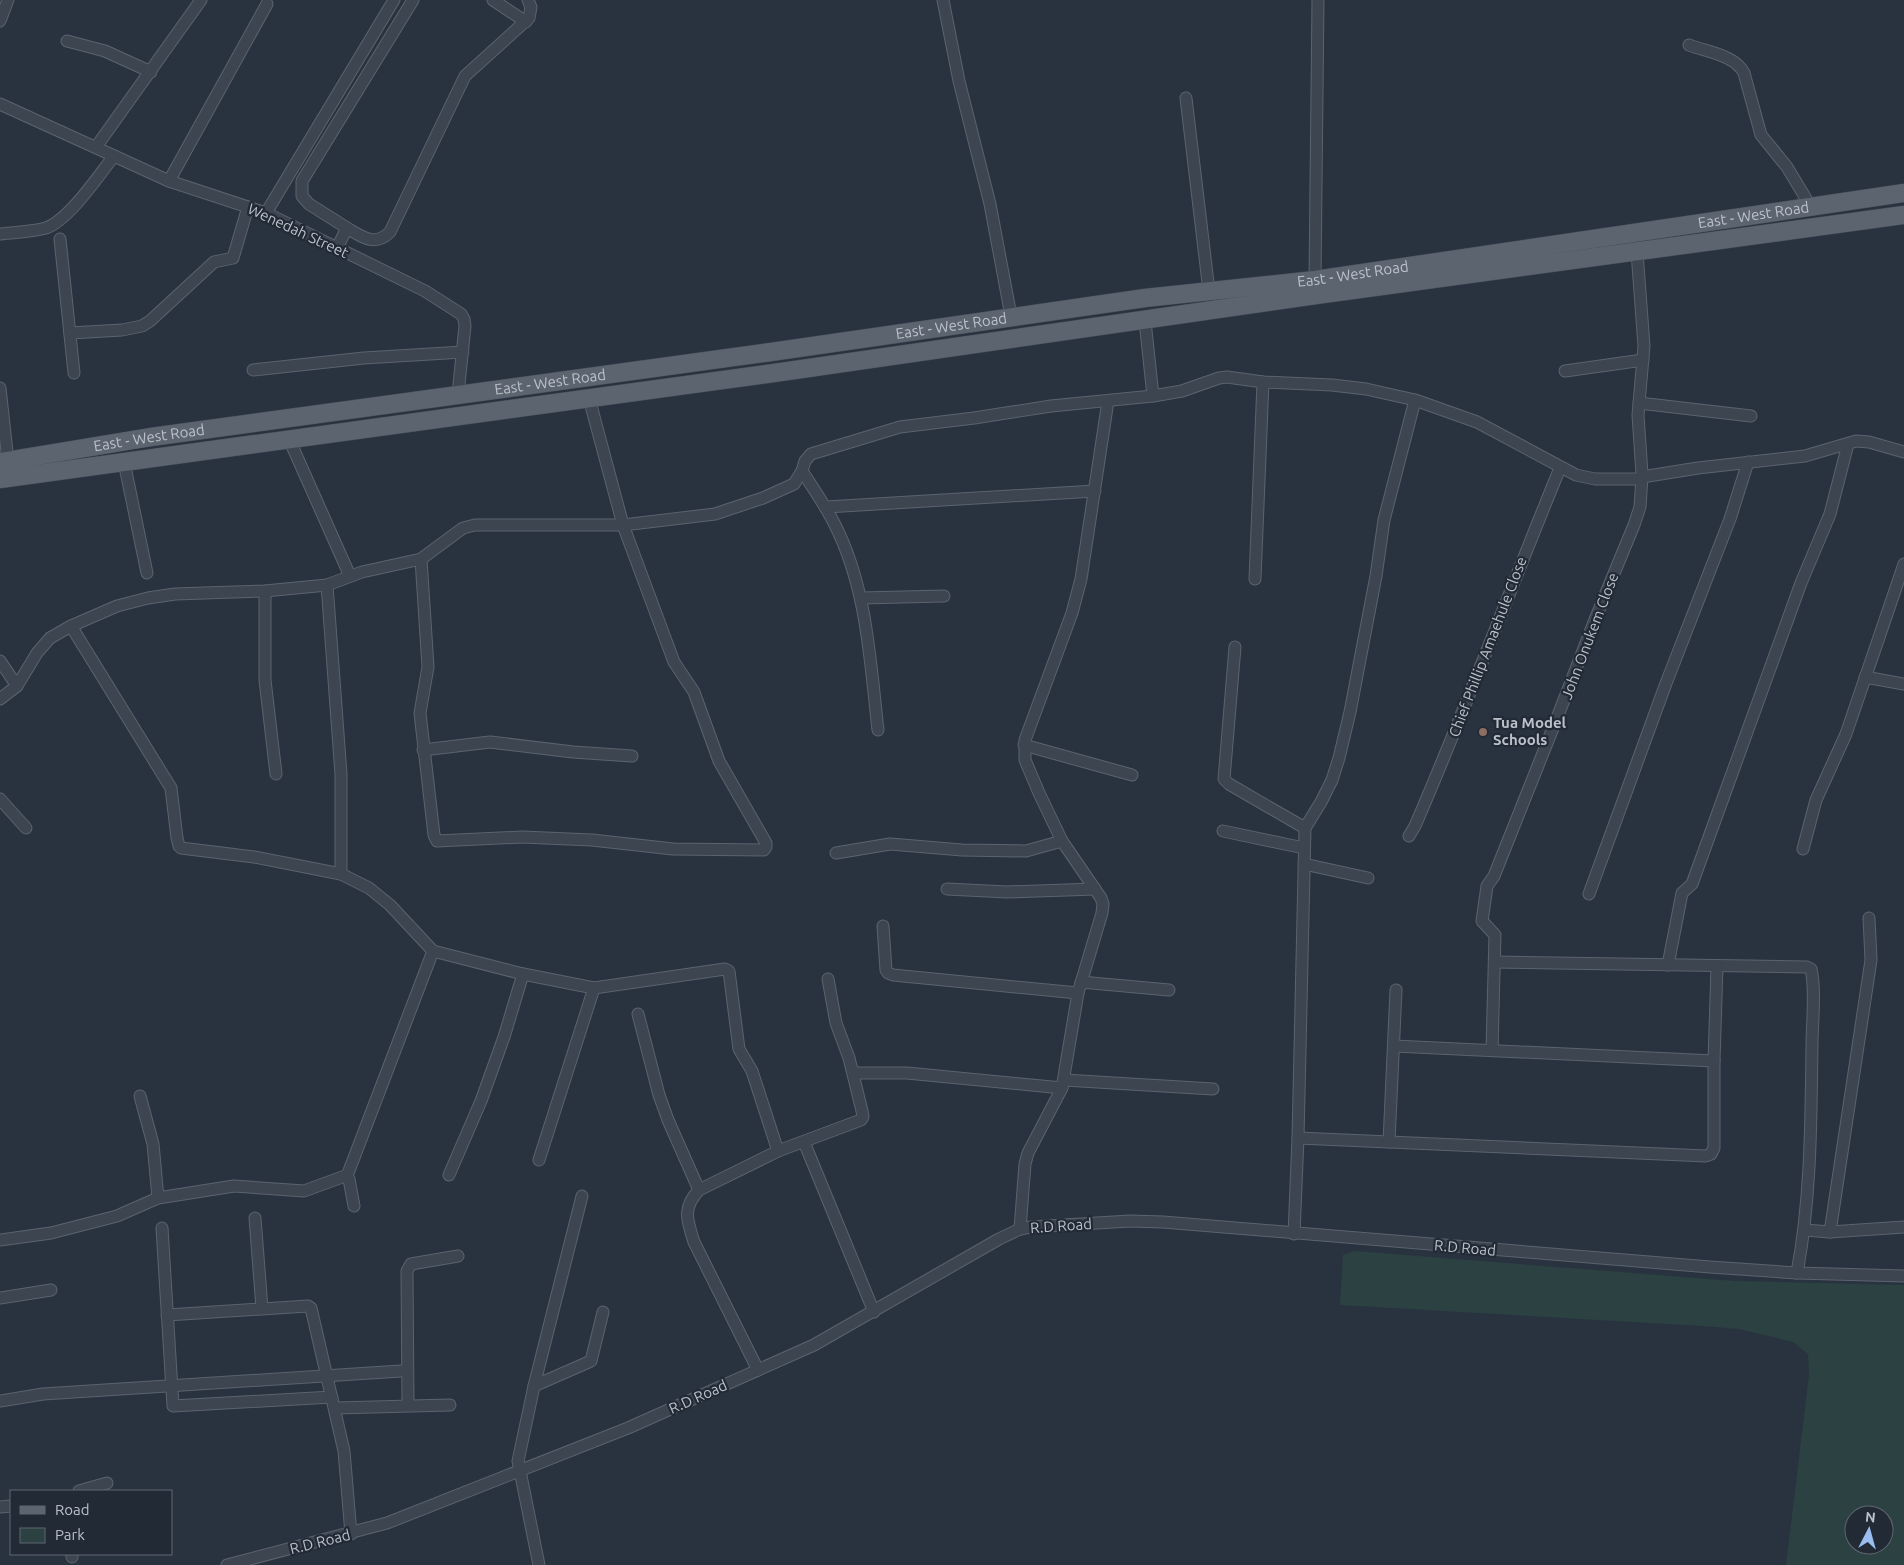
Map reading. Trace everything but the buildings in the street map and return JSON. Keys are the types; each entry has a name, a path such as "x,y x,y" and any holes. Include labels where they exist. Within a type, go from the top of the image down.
{"main road":[{"name":"East - West Road","path":"4,462 142,438 764,353 1011,316 1145,298 1315,280 1904,193"},
{"name":"East - West Road","path":"0,479 1904,215"},
{"path":"764,353 767,374"}],"street":[{"path":"0,21 8,0"},
{"path":"96,148 201,0"},
{"path":"266,213 394,0"},
{"path":"413,0 302,181 302,196 309,204 361,237 373,240 384,238 390,232 466,76 526,22 531,12 528,0"},
{"path":"494,0 526,22"},
{"path":"943,0 959,81 990,204 1011,316"},
{"path":"1315,280 1318,0"},
{"path":"169,181 267,4"},
{"path":"67,41 105,51 150,72"},
{"path":"1689,45 1733,61 1740,66 1744,73 1761,135 1787,167 1812,208"},
{"path":"1186,98 1209,291"},
{"name":"Wenedah Street","path":"0,104 169,181 266,213 425,291 460,314 465,326 458,394"},
{"path":"0,234 44,228 53,224 88,191 114,156"},
{"path":"70,333 134,328 150,321 214,262 233,258 248,207"},
{"path":"337,248 347,228"},
{"path":"60,239 74,373"},
{"name":"John Onukem Close","path":"1495,962 1495,935 1482,921 1487,886 1494,876 1640,507 1642,477 1639,403 1643,338 1637,252"},
{"path":"1145,321 1153,396"},
{"path":"253,370 364,358 463,352"},
{"path":"1565,371 1643,360"},
{"path":"0,699 17,686 44,643 50,638 71,626 117,606 148,598 175,594 265,591 326,584 350,576 421,559 468,526 623,524 724,512 794,484 802,471 805,461 811,454 878,432 900,427 1051,406 1153,396 1182,391 1219,378 1332,385 1366,389 1415,400 1477,422 1560,468 1576,475 1595,479 1638,479 1748,462 1805,456 1856,442 1869,442 1904,452"},
{"path":"1255,579 1263,382"},
{"path":"0,388 4,462"},
{"path":"421,559 428,667 420,713 434,835 437,841 522,837 592,840 673,849 764,850 766,843 719,761 694,692 674,662 623,524 589,398"},
{"path":"1294,1234 1305,828 1325,795 1339,758 1354,693 1376,576 1384,520 1415,400"},
{"path":"1020,1229 1025,1164 1028,1153 1063,1084 1080,987 1102,913 1101,898 1062,841 1038,793 1025,760 1024,745 1074,606 1084,563 1108,401"},
{"path":"1639,403 1751,416"},
{"path":"289,439 350,576"},
{"path":"1668,965 1682,893 1692,884 1801,583 1830,514 1848,444"},
{"path":"124,462 147,573"},
{"path":"1589,894 1665,686 1730,520 1748,462"},
{"name":"Chief Phillip Amaehule Close","path":"1412,831 1443,761 1560,468"},
{"path":"802,471 826,507 846,548 861,598 878,730"},
{"path":"826,507 1095,490"},
{"path":"1803,849 1816,800 1846,734 1904,564"},
{"path":"326,584 341,774 341,874"},
{"path":"265,591 265,680 276,774"},
{"path":"861,598 944,596"},
{"path":"71,626 171,788 179,846 181,848 254,857 341,874 369,888 390,905 433,951 523,974 594,988 725,968 729,970 739,1049 752,1071 778,1151"},
{"path":"1235,647 1224,779 1229,784 1305,828"},
{"path":"0,661 17,686"},
{"path":"1865,676 1904,684"},
{"path":"423,750 490,742 573,752 632,756"},
{"path":"1024,745 1132,775"},
{"path":"0,799 26,828"},
{"path":"1223,831 1304,848"},
{"path":"836,854 890,844 962,850 1026,851 1062,841"},
{"path":"1304,864 1368,878"},
{"path":"946,889 1007,892 1095,889"},
{"path":"1830,1232 1871,960 1869,918"},
{"path":"884,926 886,970 893,975 1080,987 1169,990"},
{"path":"347,1176 433,951"},
{"path":"1492,1050 1495,962 1807,967 1811,969 1810,1145 1805,1230 1797,1273"},
{"path":"1298,1138 1706,1156 1712,1154 1714,1148 1717,966"},
{"path":"450,1176 481,1101 504,1037 523,974"},
{"path":"758,1370 694,1242 687,1220 688,1211 690,1200 699,1190 778,1151 861,1120 863,1117 853,1073 836,1023 828,980"},
{"path":"539,1160 594,988"},
{"path":"1389,1142 1396,990"},
{"path":"638,1014 659,1095 699,1190"},
{"path":"1394,1046 1714,1061"},
{"path":"853,1073 907,1073 1063,1084 1213,1089"},
{"path":"140,1096 154,1144 158,1198"},
{"path":"804,1142 874,1312"},
{"path":"0,1240 51,1233 108,1218 158,1198 234,1186 304,1192 347,1176"},
{"path":"347,1176 350,1179 354,1206"},
{"path":"539,1565 518,1461 534,1386 582,1196"},
{"path":"254,1218 262,1308"},
{"name":"R.D Road","path":"228,1565 386,1524 628,1428 814,1345 999,1238 1020,1229 1031,1227 1149,1222 1797,1273 1904,1276"},
{"path":"1805,1230 1830,1232 1904,1227"},
{"path":"162,1228 173,1406 333,1403 450,1405"},
{"path":"408,1405 406,1271 411,1264 458,1256"},
{"path":"0,1298 52,1290"},
{"path":"168,1315 262,1308 308,1306 311,1308 344,1451 351,1534"},
{"path":"534,1386 590,1362 603,1312"},
{"path":"0,1401 43,1394 401,1371"},
{"path":"82,1490 107,1483"}],"green space":[{"path":"1355,1251 1734,1281 1904,1285 1904,1565 1786,1565 1809,1375 1808,1354 1793,1342 1739,1329 1703,1326 1340,1305 1343,1255"}],"place":[{"name":"Tua Model Schools","path":"1483,732"}]}
